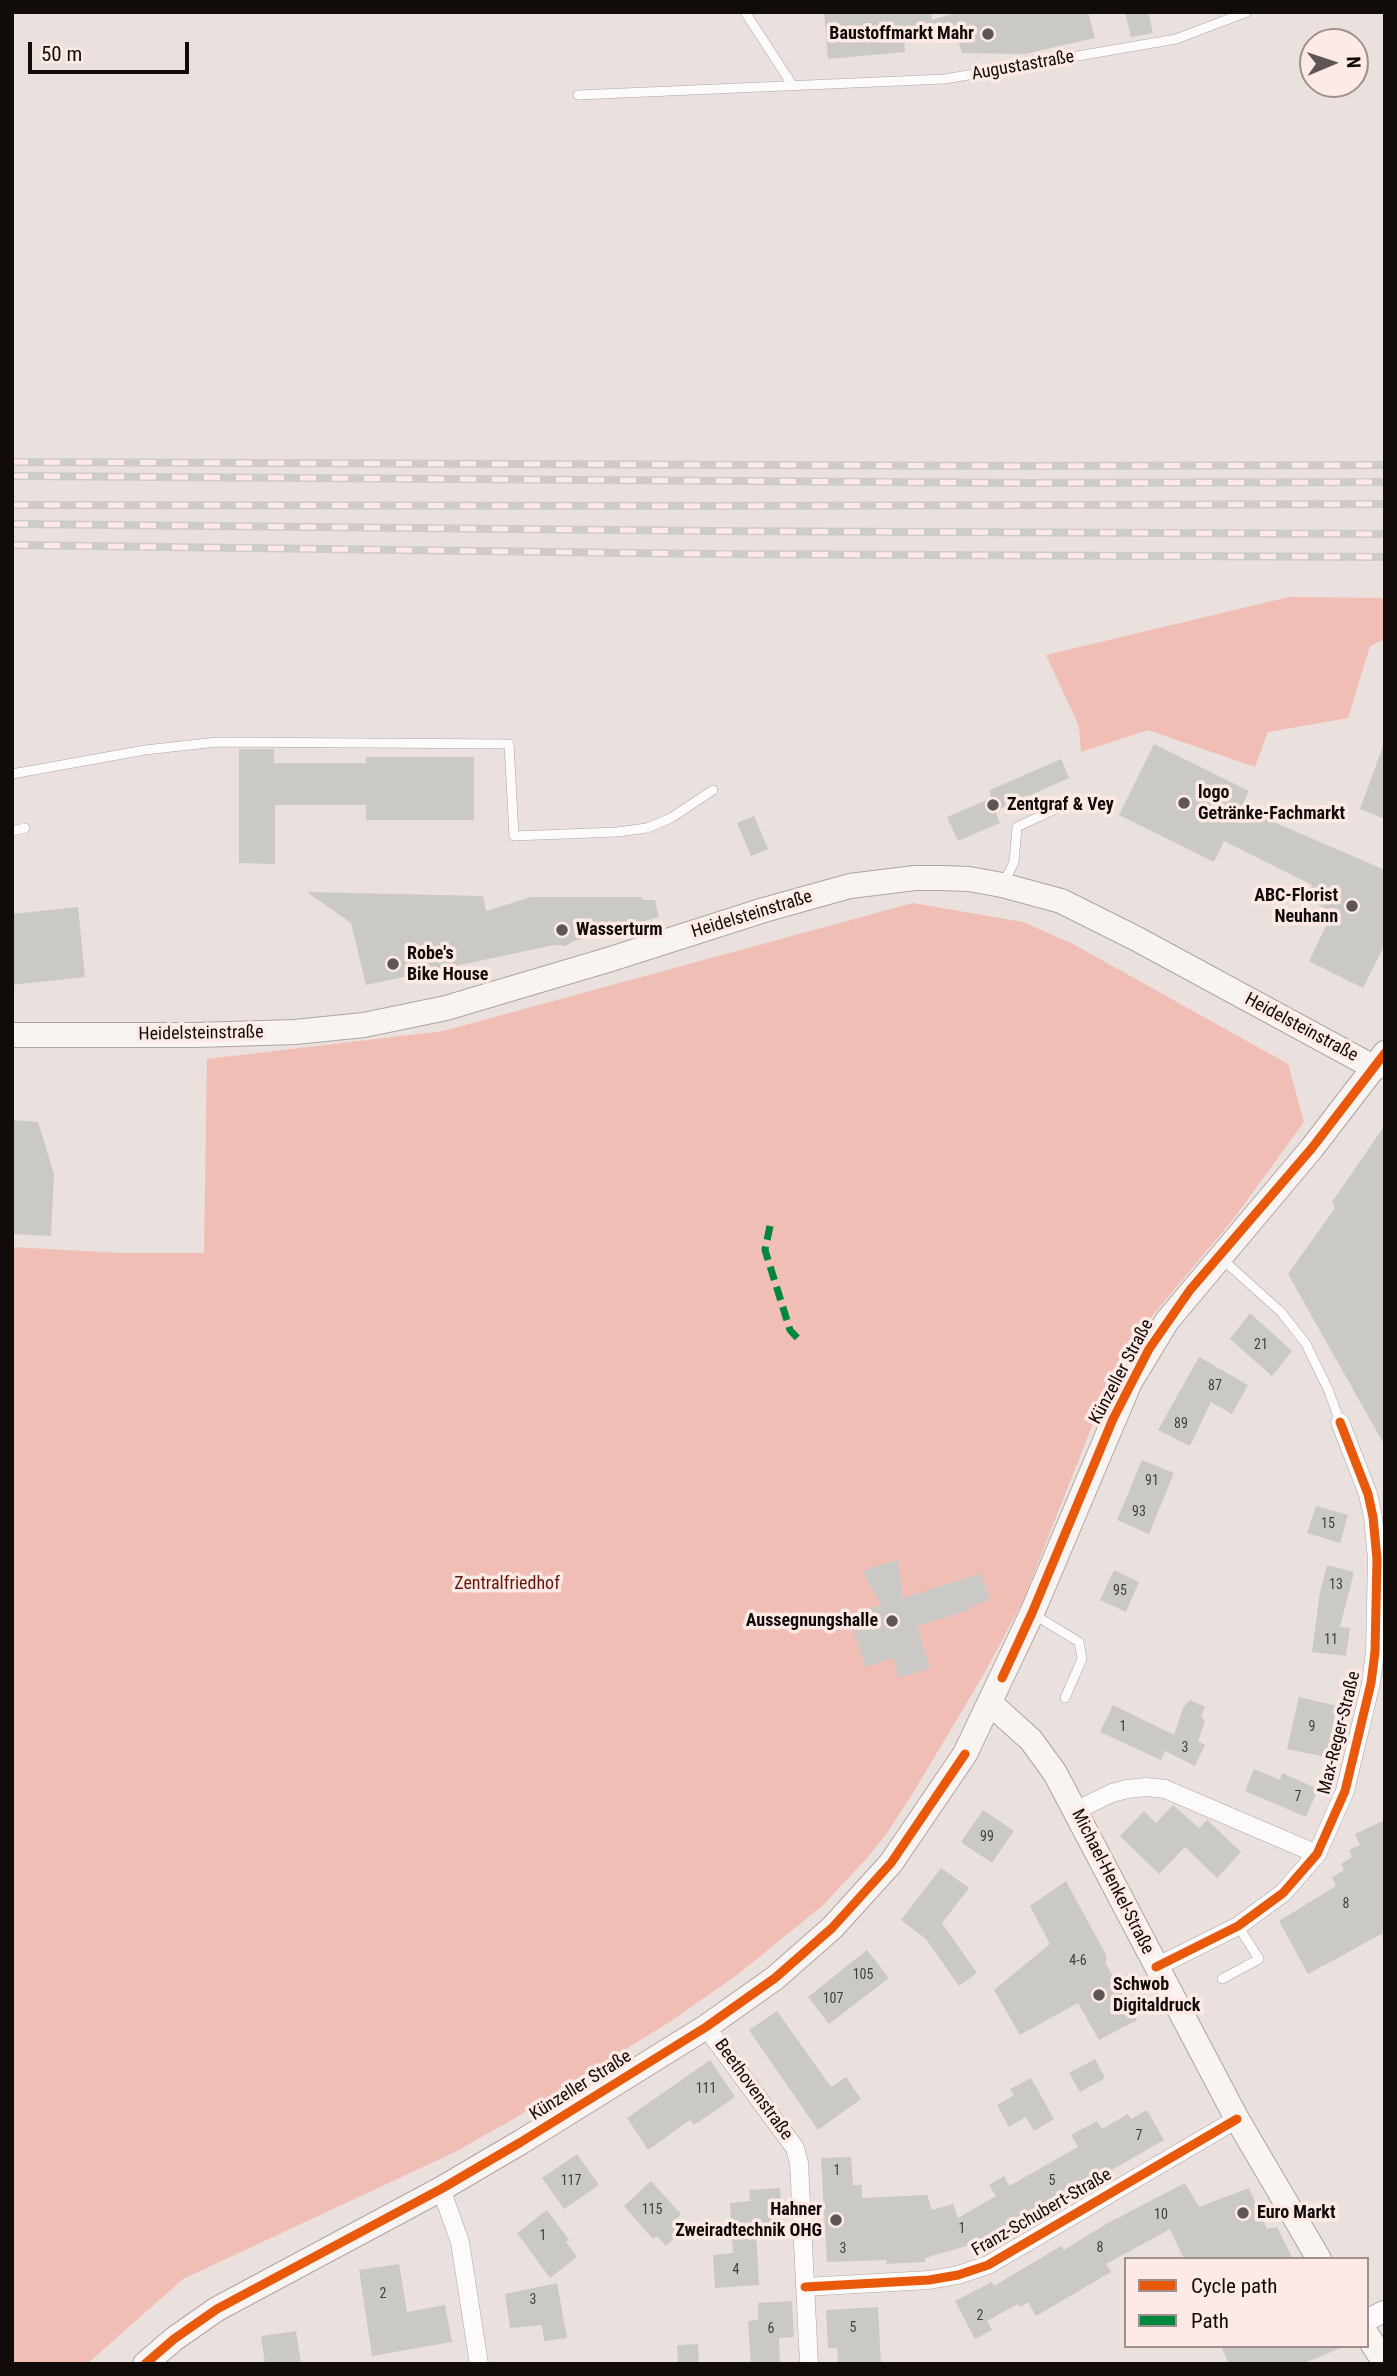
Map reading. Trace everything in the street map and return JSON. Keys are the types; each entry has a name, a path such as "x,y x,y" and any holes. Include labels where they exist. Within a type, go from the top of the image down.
{"main road":[{"name":"Heidelsteinstraße","path":"12,1035 295,1032 364,1025 446,1008 850,886 915,878 942,878 1002,885 1061,901 1380,1060"},
{"name":"Künzeller Straße","path":"145,2364 174,2339 217,2309 441,2189 706,2027 775,1978 832,1928 871,1887 914,1831 965,1754 1032,1613 1130,1382 1167,1321 1312,1148 1380,1060"},
{"name":"Michael-Henkel-Straße","path":"990,1703 1031,1740 1055,1773 1237,2119 1318,2257"},
{"path":"1369,2338 1385,2363"}],"street":[{"name":"Max-Reger-Straße","path":"1156,1967 1238,1926 1283,1893 1317,1854 1345,1791 1364,1714 1375,1652 1377,1559 1374,1517 1368,1494 1340,1422"},
{"path":"1075,1811 1112,1793 1127,1789 1165,1789 1317,1854"},
{"name":"Beethovenstraße","path":"706,2027 795,2148 799,2162 809,2364"},
{"name":"Franz-Schubert-Straße","path":"806,2287 929,2280 958,2276 988,2265 1237,2119"},
{"path":"441,2189 460,2242 479,2364"},
{"path":"1369,2319 1385,2311"}],"lane":[{"path":"745,12 793,86"},
{"name":"Augustastraße","path":"578,95 944,79 1176,39 1247,12"},
{"path":"12,774 145,750 217,743 509,744 514,836 617,832 647,828 671,818 713,790"},
{"path":"1002,885 1014,862 1017,827 1062,806"},
{"path":"12,831 25,828"},
{"name":"Max-Reger-Straße","path":"1219,1256 1281,1312 1306,1344 1328,1389 1340,1422"},
{"path":"1032,1613 1079,1642 1082,1659 1065,1698"},
{"path":"1222,1979 1259,1959 1238,1926"}],"green space":[{"path":"1289,597 1385,598 1385,639 1370,646 1348,718 1268,732 1255,767 1148,730 1081,752 1079,726 1046,655"},
{"name":"Zentralfriedhof","path":"913,903 1023,922 1073,944 1288,1064 1304,1122 1234,1218 1153,1315 1127,1356 1094,1421 1023,1601 985,1672 916,1788 887,1833 822,1906 737,1975 671,2021 517,2117 455,2152 183,2279 87,2364 12,2364 12,1247 121,1253 204,1253 207,1059 443,1031"}],"building":[{"path":"824,12 931,12 932,20 959,12 1088,12 1095,38 1025,54 962,53 955,30 904,35 905,52 828,59"},
{"path":"1125,12 1148,12 1153,33 1131,37"},
{"path":"1154,744 1249,791 1241,808 1385,870 1385,944 1363,988 1309,961 1333,912 1306,899 1312,885 1224,841 1214,862 1119,815"},
{"path":"1383,746 1385,747 1385,819 1360,809"},
{"path":"239,749 274,749 274,763 366,763 366,757 474,757 474,820 366,820 366,805 275,805 275,864 239,863"},
{"name":"Zentgraf & Vey","path":"1061,759 1069,778 995,811 1000,823 958,841 947,817 989,799 991,802 990,790"},
{"path":"754,816 768,849 751,856 737,823"},
{"path":"307,892 483,896 486,911 531,897 642,897 643,900 655,900 659,917 574,941 565,946 554,945 366,985 351,923"},
{"path":"78,907 85,977 12,985 12,914"},
{"path":"12,1120 38,1122 54,1174 51,1236 12,1234"},
{"path":"1385,1125 1385,1446 1288,1274 1335,1208 1332,1202"},
{"path":"1250,1313 1292,1351 1272,1376 1230,1339"},
{"path":"1199,1357 1248,1385 1232,1414 1211,1402 1190,1446 1158,1430"},
{"path":"1142,1460 1174,1473 1149,1534 1117,1520"},
{"path":"1316,1506 1348,1515 1340,1543 1307,1533"},
{"name":"Aussegnungshalle","path":"898,1560 903,1598 981,1573 990,1600 969,1607 970,1610 917,1626 930,1668 899,1678 893,1658 865,1667 849,1615 881,1605 863,1572"},
{"path":"1327,1565 1354,1572 1340,1627 1350,1628 1346,1656 1312,1652 1320,1592"},
{"path":"1114,1570 1139,1582 1126,1612 1100,1600"},
{"path":"1299,1697 1337,1706 1326,1757 1287,1749"},
{"path":"1190,1700 1205,1707 1201,1716 1205,1721 1198,1741 1205,1745 1195,1766 1165,1751 1161,1760 1100,1732 1113,1705 1174,1735 1184,1706"},
{"path":"1254,1769 1280,1780 1282,1773 1318,1789 1306,1817 1245,1791"},
{"path":"1173,1805 1199,1828 1207,1820 1241,1852 1217,1878 1185,1847 1159,1874 1120,1836 1144,1811 1156,1823"},
{"path":"983,1810 1014,1831 992,1863 961,1842"},
{"path":"1385,1820 1385,1932 1308,1974 1279,1921 1336,1886 1332,1877 1344,1870 1341,1864 1352,1857 1349,1850 1360,1845 1355,1834"},
{"path":"941,1868 969,1888 942,1923 977,1973 959,1986 926,1939 901,1920"},
{"path":"1066,1881 1105,1953 1105,1962 1137,2020 1099,2040 1078,2003 1020,2035 994,1990 1050,1944 1030,1906"},
{"path":"867,1950 889,1978 829,2024 808,1997"},
{"path":"777,2011 831,2087 846,2077 861,2099 818,2130 749,2030"},
{"path":"1095,2059 1105,2078 1080,2092 1069,2073"},
{"path":"710,2060 735,2097 694,2125 690,2120 648,2150 627,2118"},
{"path":"1031,2078 1054,2119 1034,2131 1026,2117 1009,2127 997,2105 1014,2095 1010,2089"},
{"path":"1147,2110 1164,2140 1031,2212 1034,2216 997,2237 925,2258 925,2262 827,2262 821,2158 851,2157 853,2185 862,2185 862,2198 927,2195 932,2210 953,2204 958,2218 996,2196 989,2185 1004,2176 1009,2186 1078,2147 1071,2135 1097,2121 1102,2129 1128,2114 1131,2119"},
{"path":"577,2154 599,2185 564,2209 542,2178"},
{"path":"651,2181 681,2214 675,2220 684,2230 666,2246 657,2236 653,2239 624,2206"},
{"path":"1185,2183 1199,2207 1249,2188 1267,2229 1277,2227 1292,2257 1183,2257 1170,2229 1106,2264 1111,2272 1036,2316 1028,2302 1020,2307 1018,2304 987,2321 992,2330 975,2339 955,2301 992,2282 994,2286 1061,2246 1064,2250 1106,2224"},
{"path":"780,2188 783,2228 756,2229 759,2285 715,2288 713,2255 733,2253 730,2203 750,2201 749,2190"},
{"path":"547,2210 569,2240 566,2242 577,2257 550,2278 517,2233"},
{"path":"399,2264 407,2312 445,2305 452,2342 372,2356 359,2270"},
{"path":"557,2283 567,2338 544,2341 542,2325 510,2328 505,2294"},
{"path":"792,2301 794,2337 779,2338 780,2364 751,2364 748,2321 758,2320 758,2303"},
{"path":"878,2307 881,2364 838,2364 837,2348 828,2348 826,2310"},
{"path":"296,2331 301,2364 265,2364 261,2336"},
{"path":"698,2344 699,2364 678,2364 677,2345"},
{"path":"1222,2348 1341,2348 1302,2364 1229,2364"}],"railway":[{"path":"12,462 1385,465"},
{"path":"12,476 1028,483 1385,482"},
{"path":"12,505 1385,504"},
{"path":"12,524 1385,534"},
{"path":"12,545 710,554 1385,557"}],"marked path":[{"path":"770,1226 765,1250 790,1330 801,1342"}],"cycle path":[{"path":"1002,1678 1113,1419 1149,1349 1190,1290 1312,1148 1385,1053"},
{"path":"1156,1967 1238,1926 1283,1893 1317,1854 1345,1791 1371,1683 1375,1652 1377,1559 1368,1494 1340,1422"},
{"path":"145,2364 174,2339 217,2309 441,2189 521,2142 706,2027 775,1978 832,1928 891,1863 965,1754"},
{"path":"805,2287 929,2280 958,2275 988,2265 1237,2119"}],"place":[{"name":"Baustoffmarkt Mahr","path":"988,34"},
{"name":"logo Getränke-Fachmarkt","path":"1184,803"},
{"name":"Zentgraf & Vey","path":"993,805"},
{"name":"ABC-Florist Neuhann","path":"1352,906"},
{"name":"Wasserturm","path":"562,930"},
{"name":"Robe's Bike House","path":"393,964"},
{"name":"Aussegnungshalle","path":"892,1621"},
{"name":"Schwob Digitaldruck","path":"1099,1995"},
{"name":"Euro Markt","path":"1243,2213"},
{"name":"Hahner Zweiradtechnik OHG","path":"836,2220"}]}
